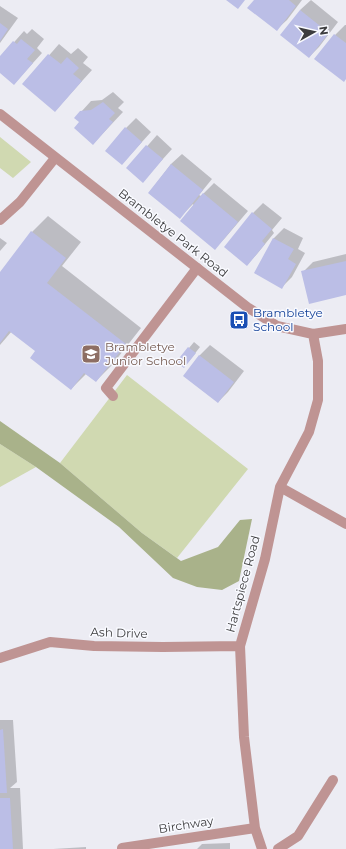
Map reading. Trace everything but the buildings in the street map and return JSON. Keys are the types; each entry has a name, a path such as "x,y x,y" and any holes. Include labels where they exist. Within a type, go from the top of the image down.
{"street":[{"name":"Brambletye Park Road","path":"0,114 197,268 248,307 277,326 313,334 346,329"},
{"path":"0,220 20,202 55,158"},
{"path":"113,396 106,388 197,268"},
{"name":"Hartspiece Road","path":"262,849 255,828 244,738 240,646 265,559 280,487 309,432 318,400 318,361 313,334"},
{"path":"280,487 346,524"},
{"name":"Ash Drive","path":"0,658 50,642 94,646 240,646"},
{"path":"278,849 298,836 333,780"},
{"name":"Birchway","path":"122,848 255,828"}],"green space":[{"path":"0,137 31,162 13,178 0,168"},
{"path":"127,375 248,469 177,558 142,533 60,463"},
{"path":"0,421 60,463 142,533 181,561 218,547 240,520 252,519 239,581 222,590 197,587 173,578 119,527 36,467 0,444"},
{"path":"0,444 36,467 0,487"}],"place":[{"name":"Brambletye School","path":"239,320"},
{"name":"Brambletye Junior School","path":"91,354"}]}
